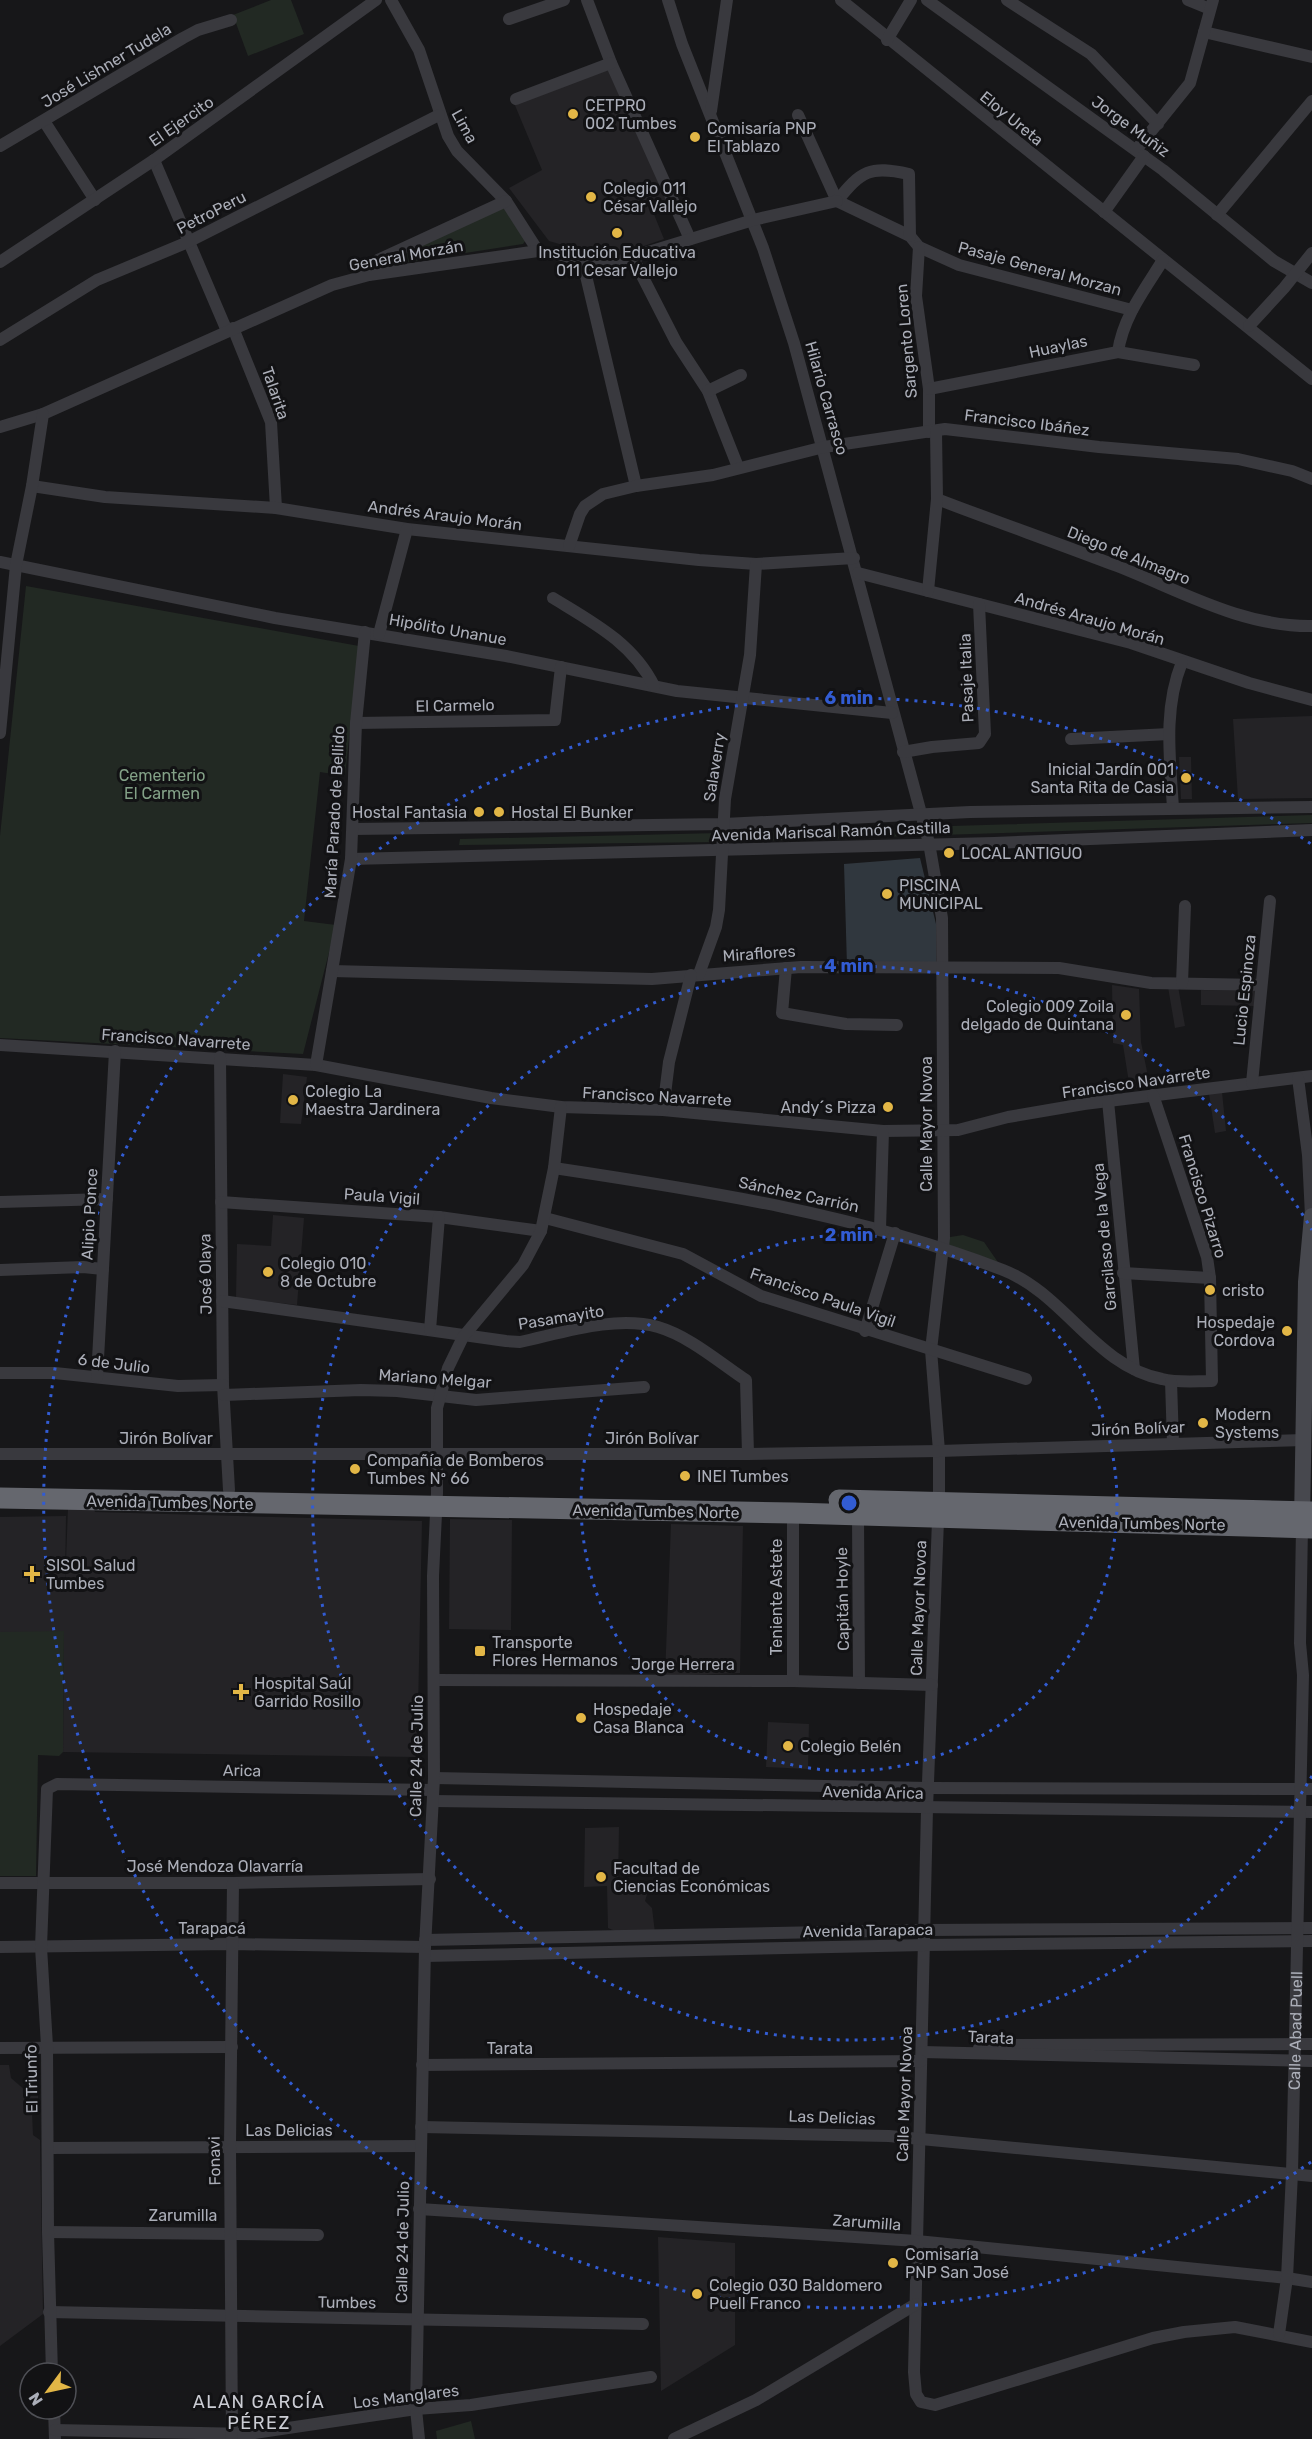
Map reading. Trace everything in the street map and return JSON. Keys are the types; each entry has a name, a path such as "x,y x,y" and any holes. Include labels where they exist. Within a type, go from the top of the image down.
{"highway":[{"name":"Avenida Tumbes Norte","path":"0,1485 229,1490 858,1515 938,1510"},
{"name":"Avenida Tumbes Norte","path":"0,1498 437,1500 1307,1520"}],"main road":[{"name":"Calle Abad Puell","path":"1307,1520 1304,1440 1311,1216"}],"street":[{"name":"El Ejercito","path":"0,262 154,160 376,0"},
{"name":"Lima","path":"392,0 419,50 439,114 457,151 506,201 538,251"},
{"path":"509,19 564,0"},
{"path":"587,0 611,63 690,239"},
{"name":"Hilario Carrasco","path":"668,0 682,44 753,220 794,343 854,558 892,713 921,817"},
{"path":"711,113 727,0"},
{"name":"Eloy Ureta","path":"841,0 887,40 1249,326 1312,379"},
{"path":"887,40 911,0"},
{"name":"Jorge Muñiz","path":"927,0 1140,153 1274,261 1312,283"},
{"name":"Jorge Muñiz","path":"1007,0 1091,54 1158,124"},
{"path":"1104,212 1158,124 1190,83 1211,5 1188,0"},
{"name":"José Lishner Tudela","path":"0,146 183,38 198,30 231,20"},
{"path":"1204,32 1312,57"},
{"path":"516,99 611,63"},
{"path":"1217,215 1312,101"},
{"name":"PetroPeru","path":"0,340 97,280 188,242 439,114"},
{"path":"798,115 837,201 910,236 909,174 885,168 875,170 852,182 837,201"},
{"path":"44,121 95,200"},
{"name":"Talarita","path":"154,160 188,242 271,422 276,508"},
{"path":"369,275 378,260 506,201"},
{"name":"General Morzán","path":"0,428 43,414 332,285 369,275 538,251 601,263 633,258 753,220 837,201"},
{"name":"Pasaje General Morzan","path":"910,236 919,247 959,265 997,277 1132,310"},
{"name":"Sargento Loren","path":"919,247 916,296 932,432"},
{"path":"1249,326 1312,253"},
{"path":"633,258 676,342 708,391 738,467"},
{"path":"582,259 636,486"},
{"path":"1118,352 1120,336 1132,310 1163,260"},
{"name":"Huaylas","path":"928,389 1118,352 1194,365"},
{"path":"708,391 741,375"},
{"path":"0,733 16,565 32,486 43,414"},
{"name":"Francisco Ibáñez","path":"569,546 572,531 585,506 603,494 636,486 713,475 824,447 945,429 1099,447 1238,459 1312,479"},
{"path":"928,591 937,499 932,432"},
{"name":"Andrés Araujo Morán","path":"32,486 105,497 276,508 406,528 756,564 854,558"},
{"name":"Diego de Almagro","path":"937,499 1119,567 1240,616 1286,626 1312,626"},
{"path":"379,634 406,528"},
{"name":"Hipólito Unanue","path":"0,562 275,618 379,634 654,686 742,700 892,713"},
{"name":"Salaverry","path":"663,1110 669,1062 695,975 716,927 723,851 724,799 750,655 756,564"},
{"name":"Andrés Araujo Morán","path":"858,573 1131,643 1182,662 1312,700"},
{"path":"553,598 627,648 646,669 654,686"},
{"name":"Pasaje Italia","path":"903,752 979,743 985,734 979,604"},
{"name":"María Parado de Bellido","path":"316,1065 345,909 351,859 356,723 365,632"},
{"path":"1173,808 1169,734 1172,697 1182,662"},
{"name":"El Carmelo","path":"356,723 555,720 561,667"},
{"path":"1071,739 1169,734"},
{"name":"Avenida Mariscal Ramón Castilla","path":"353,829 724,824 921,817 970,812 1312,807"},
{"name":"Calle Mayor Novoa","path":"921,817 929,843 942,918 943,1131 942,1250 931,1350 939,1451 927,1809 914,2372 916,2394 921,2402 935,2405 1153,2338 1184,2332 1235,2327 1279,2334"},
{"name":"Avenida Mariscal Ramón Castilla","path":"351,859 994,843 1312,830"},
{"name":"Lucio Espinoza","path":"1252,1083 1270,901"},
{"path":"1182,983 1185,906"},
{"path":"786,968 782,1013 846,1024 897,1025"},
{"name":"Miraflores","path":"332,971 652,979 786,968 1059,968 1127,981 1261,985"},
{"name":"Francisco Navarrete","path":"0,1045 220,1057 316,1065 490,1098 561,1107 663,1110 883,1131 943,1131 1008,1117 1108,1101 1312,1076"},
{"name":"Alipio Ponce","path":"97,1377 115,1051"},
{"name":"José Olaya","path":"220,1057 222,1301 229,1490"},
{"name":"Calle Abad Puell","path":"1298,1078 1308,1155 1311,1216"},
{"name":"Francisco Pizarro","path":"1153,1095 1207,1257 1210,1278 1212,1381"},
{"name":"Garcilaso de la Vega","path":"1108,1101 1134,1369"},
{"name":"Calle 24 de Julio","path":"419,2439 416,2409 419,2209 425,1948 433,1790 433,1576 439,1395 462,1337 523,1265 541,1232 554,1168 561,1107"},
{"path":"880,1229 883,1131"},
{"name":"Sánchez Carrión","path":"554,1168 766,1202 895,1233 1023,1280 1048,1298 1110,1356 1134,1369 1172,1381 1212,1381"},
{"path":"0,1202 107,1199"},
{"name":"Paula Vigil","path":"221,1202 439,1217 541,1232"},
{"path":"430,1330 439,1217"},
{"name":"Francisco Paula Vigil","path":"545,1218 683,1254 761,1296 865,1331 1026,1379"},
{"path":"865,1331 895,1233"},
{"path":"0,1270 83,1267 103,1269"},
{"path":"1123,1273 1210,1278"},
{"name":"Pasamayito","path":"222,1301 430,1330 462,1337 520,1342 600,1326 632,1324 660,1328 746,1380 748,1454"},
{"name":"6 de Julio","path":"0,1373 55,1373 224,1390"},
{"path":"1172,1381 1173,1443"},
{"name":"Mariano Melgar","path":"224,1390 361,1389 476,1400 644,1388"},
{"name":"Jirón Bolívar","path":"0,1454 748,1454 939,1451 1304,1440"},
{"name":"Teniente Astete","path":"793,1513 793,1681"},
{"name":"Capitán Hoyle","path":"858,1515 860,1683"},
{"name":"Calle Abad Puell","path":"1279,2334 1287,2277 1292,2173 1296,2060 1299,1812 1306,1789 1307,1520"},
{"name":"Jorge Herrera","path":"434,1680 793,1681 932,1685"},
{"name":"Arica","path":"51,1785 433,1790"},
{"name":"El Triunfo","path":"51,1785 47,1789 42,1947 47,2046 51,2361"},
{"path":"433,1790 1306,1789"},
{"name":"Avenida Arica","path":"433,1790 927,1809 1312,1812"},
{"name":"José Mendoza Olavarría","path":"0,1883 233,1883 430,1879"},
{"name":"Fonavi","path":"232,2436 230,2146 233,1883"},
{"path":"425,1948 925,1930 1312,1928"},
{"name":"Avenida Tarapaca","path":"425,1948 1312,1941"},
{"name":"Tarapacá","path":"0,1947 231,1944 425,1948"},
{"name":"Tarata","path":"954,2052 1004,2045 1312,2044"},
{"path":"0,2048 232,2047"},
{"path":"921,2057 954,2052"},
{"name":"Tarata","path":"954,2052 1312,2061"},
{"name":"Tarata","path":"422,2065 921,2057"},
{"name":"Las Delicias","path":"421,2127 807,2133 919,2139 1312,2176"},
{"name":"Las Delicias","path":"49,2148 421,2146"},
{"name":"Zarumilla","path":"419,2209 917,2241 1287,2277 1312,2282"},
{"name":"Zarumilla","path":"48,2232 232,2232 318,2235"},
{"path":"674,2439 756,2400 916,2304"},
{"name":"Tumbes","path":"49,2312 644,2324"},
{"path":"1279,2334 1312,2342"},
{"name":"Los Manglares","path":"55,2435 232,2436 416,2409 471,2405 651,2377"}],"shaded area":[{"name":"Colegio 011 César Vallejo","path":"607,68 670,206 653,212 664,239 615,256 597,250 587,252 549,241 509,188 542,170 514,103"},
{"path":"1312,716 1312,798 1238,799 1233,719"},
{"name":"Inicial Jardín 001 Santa Rita de Casia","path":"1179,757 1191,757 1192,799 1181,799"},
{"name":"PISCINA MUNICIPAL","path":"920,858 936,924 936,968 847,966 844,864"},
{"name":"Colegio 009 Zoila delgado de Quintana","path":"1112,985 1139,989 1141,1042 1150,1086 1130,1089 1123,1045 1113,1043"},
{"path":"1178,986 1185,1026 1175,1028 1168,987"},
{"path":"1201,990 1255,991 1255,1006 1201,1005"},
{"name":"Colegio La Maestra Jardinera","path":"283,1074 307,1077 301,1124 280,1123"},
{"path":"1222,1092 1226,1131 1215,1133 1209,1094"},
{"name":"Colegio 010 8 de Octubre","path":"273,1215 304,1218 297,1305 236,1298 237,1244 271,1246"},
{"name":"Hospital Saúl Garrido Rosillo","path":"68,1508 94,1509 95,1512 422,1521 417,1757 63,1752 64,1632 0,1632 0,1517 66,1516 65,1586"},
{"path":"450,1519 512,1520 511,1630 449,1629"},
{"path":"671,1524 743,1526 740,1673 665,1676"},
{"name":"Colegio Belén","path":"768,1722 809,1724 808,1769 766,1767"},
{"name":"Facultad de Ciencias Económicas","path":"619,1827 618,1883 648,1891 645,1901 652,1908 655,1933 627,1936 608,1928 607,1886 584,1887 585,1828"},
{"path":"0,2065 9,2065 11,2078 26,2091 38,2093 38,2109 32,2113 33,2135 40,2140 43,2314 0,2346"},
{"name":"Colegio 030 Baldomero Puell Franco","path":"658,2237 735,2243 735,2345 661,2391"}],"green space":[{"path":"271,0 291,0 304,34 248,56 233,15"},
{"path":"503,207 526,240 523,244 382,266 381,263"},
{"name":"Cementerio El Carmen","path":"26,586 359,646 345,776 320,772 304,921 336,925 303,1054 0,1038 0,836"},
{"path":"1312,815 1312,823 723,842 723,833"},
{"path":"720,833 719,842 459,845 460,839"},
{"path":"963,1235 984,1242 1004,1271 942,1249 944,1238"},
{"path":"64,1631 63,1752 59,1756 38,1755 36,1876 0,1876 0,1632"},
{"path":"471,2421 475,2439 437,2439 436,2431"}],"place":[{"name":"CETPRO 002 Tumbes","path":"573,114"},
{"name":"Comisaría PNP El Tablazo","path":"695,137"},
{"name":"Colegio 011 César Vallejo","path":"591,197"},
{"name":"Institución Educativa 011 Cesar Vallejo","path":"617,233"},
{"name":"Inicial Jardín 001 Santa Rita de Casia","path":"1186,778"},
{"name":"Hostal Fantasia","path":"479,812"},
{"name":"Hostal El Bunker","path":"499,812"},
{"name":"LOCAL ANTIGUO","path":"949,853"},
{"name":"PISCINA MUNICIPAL","path":"887,894"},
{"name":"Colegio 009 Zoila delgado de Quintana","path":"1126,1015"},
{"name":"Colegio La Maestra Jardinera","path":"293,1100"},
{"name":"Andy´s Pizza","path":"888,1107"},
{"name":"Colegio 010 8 de Octubre","path":"268,1272"},
{"name":"cristo","path":"1210,1290"},
{"name":"Hospedaje Cordova","path":"1287,1331"},
{"name":"Modern Systems","path":"1203,1423"},
{"name":"Compañía de Bomberos Tumbes Nº 66","path":"355,1469"},
{"name":"INEI Tumbes","path":"685,1476"},
{"name":"SISOL Salud Tumbes","path":"32,1574"},
{"name":"Transporte Flores Hermanos","path":"480,1651"},
{"name":"Hospital Saúl Garrido Rosillo","path":"241,1692"},
{"name":"Hospedaje Casa Blanca","path":"581,1718"},
{"name":"Colegio Belén","path":"788,1746"},
{"name":"Facultad de Ciencias Económicas","path":"601,1877"},
{"name":"Comisaría PNP San José","path":"893,2263"},
{"name":"Colegio 030 Baldomero Puell Franco","path":"697,2294"}],"district":[{"name":"ALAN GARCÍA PÉREZ","path":"259,2412"}]}
